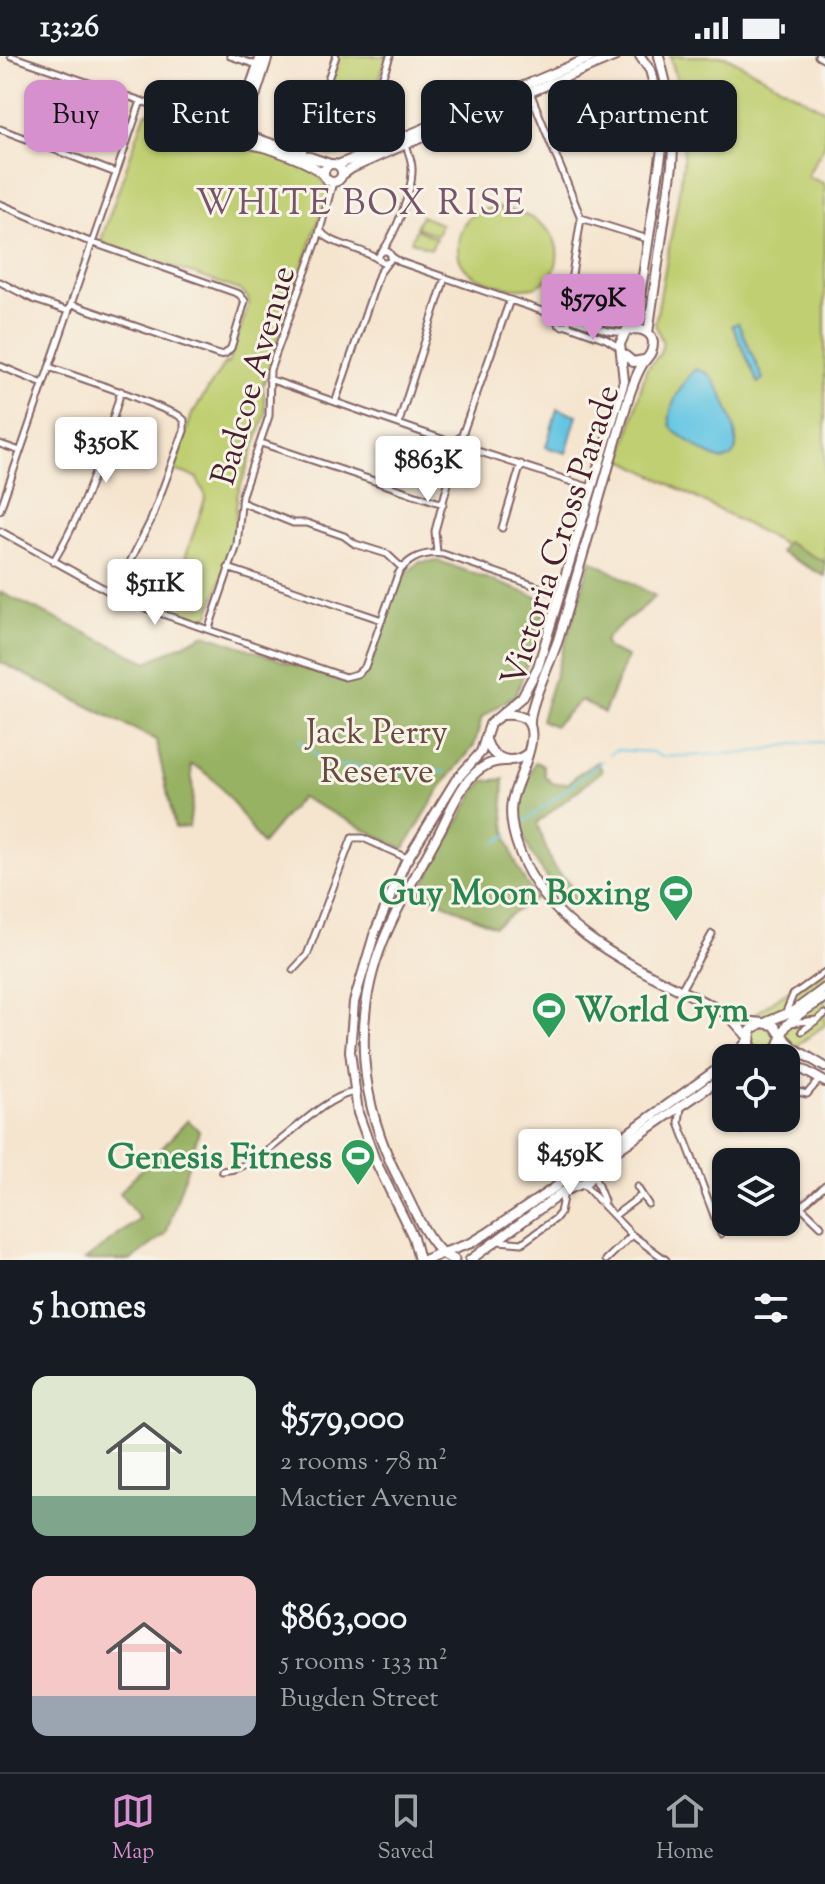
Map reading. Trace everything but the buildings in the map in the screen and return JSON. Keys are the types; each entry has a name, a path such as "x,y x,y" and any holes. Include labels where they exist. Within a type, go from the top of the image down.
{"main road":[{"path":"261,63 268,56"},
{"path":"532,87 594,56"},
{"path":"576,64 616,56"},
{"path":"640,56 650,70 656,92 662,138 661,171 639,303 620,350 633,362 644,360 653,347 648,333 672,166 674,131 671,104 659,56"},
{"path":"406,144 421,137"},
{"path":"258,139 300,158 321,170 333,182 381,152"},
{"path":"258,144 300,158 334,165 342,175"},
{"path":"325,177 324,171 334,165 378,152"},
{"path":"626,332 640,329 648,333"},
{"name":"Victoria Cross Parade","path":"498,717 519,701 531,683 624,381 620,350"},
{"name":"Victoria Cross Parade","path":"530,727 531,708 550,667 629,396 644,360"},
{"path":"583,512 594,515"},
{"path":"559,594 570,597"},
{"path":"515,788 533,739 530,727 517,716 498,717 489,727 480,753 456,780 408,858 375,932 354,1002 350,1051 354,1092 363,1128 422,1260 480,1238 557,1186 575,1163 583,1162 712,1073"},
{"path":"486,739 493,753 507,761 515,771 511,813 515,839 533,880 579,932 725,1013 747,1022 774,1025 795,1049 825,1067"},
{"path":"454,1260 429,1238 376,1124 367,1091 362,1036 367,994 385,935 463,788 484,767 496,761 521,758 529,752"},
{"path":"779,1044 786,1019 825,988"},
{"path":"745,1044 753,1028 786,1019 825,998"},
{"path":"725,1013 750,1044"},
{"path":"800,1068 822,1080"},
{"path":"470,1260 564,1191 589,1180 609,1155 712,1085"},
{"path":"363,1128 376,1124"},
{"path":"583,1162 590,1165 593,1172"},
{"path":"571,1171 574,1179 581,1182"},
{"path":"393,1197 398,1177"},
{"path":"401,1212 400,1200 404,1189"}],"street":[{"path":"11,56 144,102"},
{"path":"230,56 261,63"},
{"path":"300,158 336,56"},
{"path":"382,80 390,56"},
{"path":"818,56 825,60"},
{"path":"532,96 581,218 568,300 568,320 561,326 559,317 568,300"},
{"path":"1,505 141,101"},
{"path":"0,129 116,173"},
{"path":"336,400 411,181 412,164 406,144"},
{"name":"Badcoe Avenue","path":"209,628 239,539 241,502 247,474 269,416 269,379 333,182"},
{"path":"0,204 92,243 239,294 245,306 231,348 219,355 35,300 0,282"},
{"path":"581,218 649,240"},
{"path":"320,229 327,238 559,317 608,331 626,332"},
{"path":"399,422 445,278"},
{"path":"437,553 435,531 461,443 510,300"},
{"path":"568,320 606,339 620,350"},
{"path":"0,366 43,384"},
{"path":"49,367 121,391 178,415 185,425 151,520 114,594"},
{"path":"269,379 591,488"},
{"path":"53,562 97,470 121,391"},
{"path":"261,443 443,504"},
{"path":"0,444 20,451"},
{"path":"502,528 521,464"},
{"path":"241,502 293,523 307,523 344,536 355,544 387,554 402,568"},
{"path":"0,531 114,594 161,614 345,677 357,674 365,667 402,568 419,556 437,553 452,556 559,594"},
{"path":"228,568 382,620"},
{"path":"293,970 307,955 352,838 363,838 408,858"},
{"path":"681,990 712,934"},
{"path":"817,1020 786,1019 794,994 825,972"},
{"path":"802,1031 825,1014"},
{"path":"800,1092 807,1094 822,1080"},
{"path":"222,1171 242,1167 335,1098 354,1092"},
{"path":"681,1107 681,1126"},
{"path":"665,1118 676,1120 681,1126 712,1210"},
{"path":"593,1172 606,1206"},
{"path":"581,1182 632,1235 666,1260"},
{"path":"821,1226 802,1206 825,1185"},
{"path":"637,1187 648,1204"},
{"path":"495,1241 520,1244 534,1234 558,1216 564,1191"},
{"path":"614,1216 642,1195"},
{"path":"606,1260 632,1235"}],"green space":[{"path":"340,56 387,56 379,80 332,80"},
{"path":"670,56 725,56 825,110 825,144 807,176 825,184 825,566 622,459 646,370 660,354 663,343 655,324 683,152 737,152 737,80 677,80"},
{"path":"144,117 144,152 258,150 306,167 324,182 328,192 263,385 266,413 237,496 235,538 209,615 204,619 168,608 206,496 196,477 177,471 175,467 192,414 225,363 228,364 249,304 248,298 240,290 101,240"},
{"path":"318,152 350,152 337,155"},
{"path":"494,207 528,217 552,235 557,262 549,278 542,283 525,288 506,287 477,277 464,267 458,248 463,226 474,214"},
{"path":"421,216 441,224 437,235 416,227"},
{"path":"416,229 436,238 431,249 411,241"},
{"path":"786,542 825,562 825,576 780,552"},
{"path":"591,560 655,596 604,641 608,649 627,657 604,713 581,700 554,726 541,720"},
{"name":"Jack Perry Reserve","path":"439,561 548,601 515,695 482,717 474,746 441,787 404,849 301,797 262,844 220,787 201,769 191,765 193,796 189,827 175,828 156,740 0,662 0,592 147,662 205,634 339,680 353,679 365,673 371,665 400,580 419,562"},
{"path":"535,762 543,765 545,777 554,784 569,783 598,762 602,771 537,823 552,865 582,898 569,905 538,864 521,829 520,804"},
{"path":"504,779 508,841 526,884 536,897 494,926 419,892 474,794 484,781"},
{"path":"825,965 825,1025 799,1044 745,1044 735,1028"},
{"path":"188,1120 199,1131 166,1234 131,1260 85,1260 140,1219 119,1193"}],"water":[{"path":"738,323 763,379 758,383 732,325"},
{"path":"695,369 707,373 719,388 733,424 736,446 732,456 723,460 706,453 670,425 675,399"},
{"path":"557,409 577,415 566,453 546,447"}],"waterway":[{"path":"299,740 327,765 373,767"},
{"path":"610,754 616,750 653,752 661,757 746,753 799,743 825,742"},
{"path":"517,828 602,761"},
{"path":"379,768 403,773 434,770 445,773"},
{"path":"496,843 509,834"}],"place":[{"name":"Guy Moon Boxing","path":"676,923"},
{"name":"World Gym","path":"549,1040"},
{"name":"Genesis Fitness","path":"358,1187"}],"district":[{"name":"WHITE BOX RISE","path":"361,201"}]}
